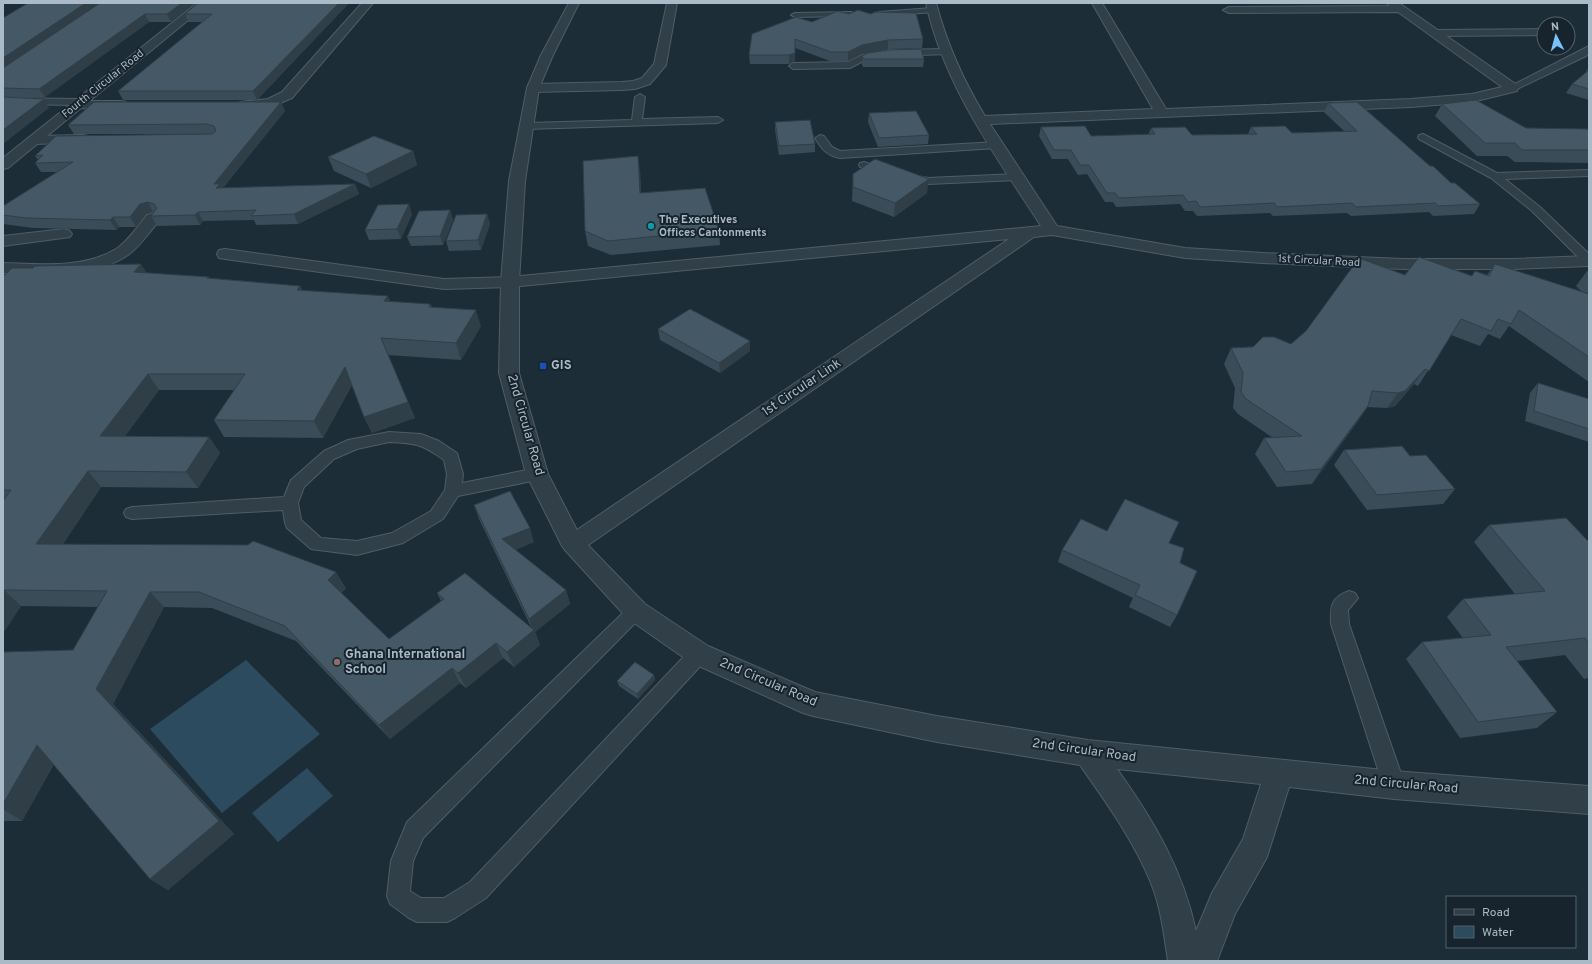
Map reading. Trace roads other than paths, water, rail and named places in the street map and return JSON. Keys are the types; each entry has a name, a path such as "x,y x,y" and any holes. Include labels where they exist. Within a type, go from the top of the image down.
{"street":[{"name":"Fourth Circular Road","path":"7,160 35,140 204,3"},
{"path":"234,105 271,103 287,95 368,3"},
{"name":"2nd Circular Road","path":"574,3 547,55 533,88 517,181 510,282 509,373 537,474 573,544 636,611 699,654 813,704 937,728 1088,753 1394,785 1589,800"},
{"path":"533,88 622,86 635,85 646,81 660,65 672,3"},
{"path":"1097,3 1161,112"},
{"path":"931,6 937,30 954,73 981,120 1052,230"},
{"path":"1229,10 1395,6 1512,88"},
{"path":"981,120 1411,103 1472,98 1512,88"},
{"path":"79,103 132,105"},
{"path":"35,140 96,140"},
{"path":"3,268 71,267 103,260 122,251 153,218"},
{"name":"1st Circular Road","path":"225,254 444,284 510,282 1052,230 1185,252 1263,258 1403,264 1513,264 1589,261"},
{"name":"1st Circular Link","path":"573,544 1032,231"},
{"path":"3,241 64,234"},
{"path":"1088,753 1127,808 1167,884 1181,935 1185,961"},
{"path":"1200,961 1223,904 1256,846 1279,772"}],"lane":[{"path":"873,14 931,6"},
{"path":"795,15 857,14"},
{"path":"1435,33 1536,32"},
{"path":"1512,88 1583,54 1589,49"},
{"path":"793,66 850,65 865,56 888,53 946,52"},
{"path":"637,122 640,97"},
{"path":"3,101 79,103"},
{"path":"527,126 718,120"},
{"path":"1424,137 1495,176 1536,209 1589,261"},
{"path":"820,138 827,151 837,154 859,154 997,145"},
{"path":"864,165 902,177 928,181 1017,177"},
{"path":"1495,176 1589,173"},
{"path":"389,437 416,438 434,445 451,457 455,474 453,491 437,514 397,538 357,548 317,544 293,523 290,502 297,484 330,455 353,444 389,437"},
{"path":"453,491 537,474"},
{"path":"132,513 290,502"},
{"path":"1349,598 1339,608 1340,624 1394,785"},
{"path":"636,611 415,830 402,861 398,896 417,910 447,910 478,890 699,654"}],"water":[{"path":"246,660 320,734 222,813 150,729"},
{"path":"307,768 333,796 278,842 252,813"}],"place":[{"name":"The Executives Offices Cantonments","path":"651,226"},
{"name":"GIS","path":"543,366"},
{"name":"Ghana International School","path":"337,662"}]}
